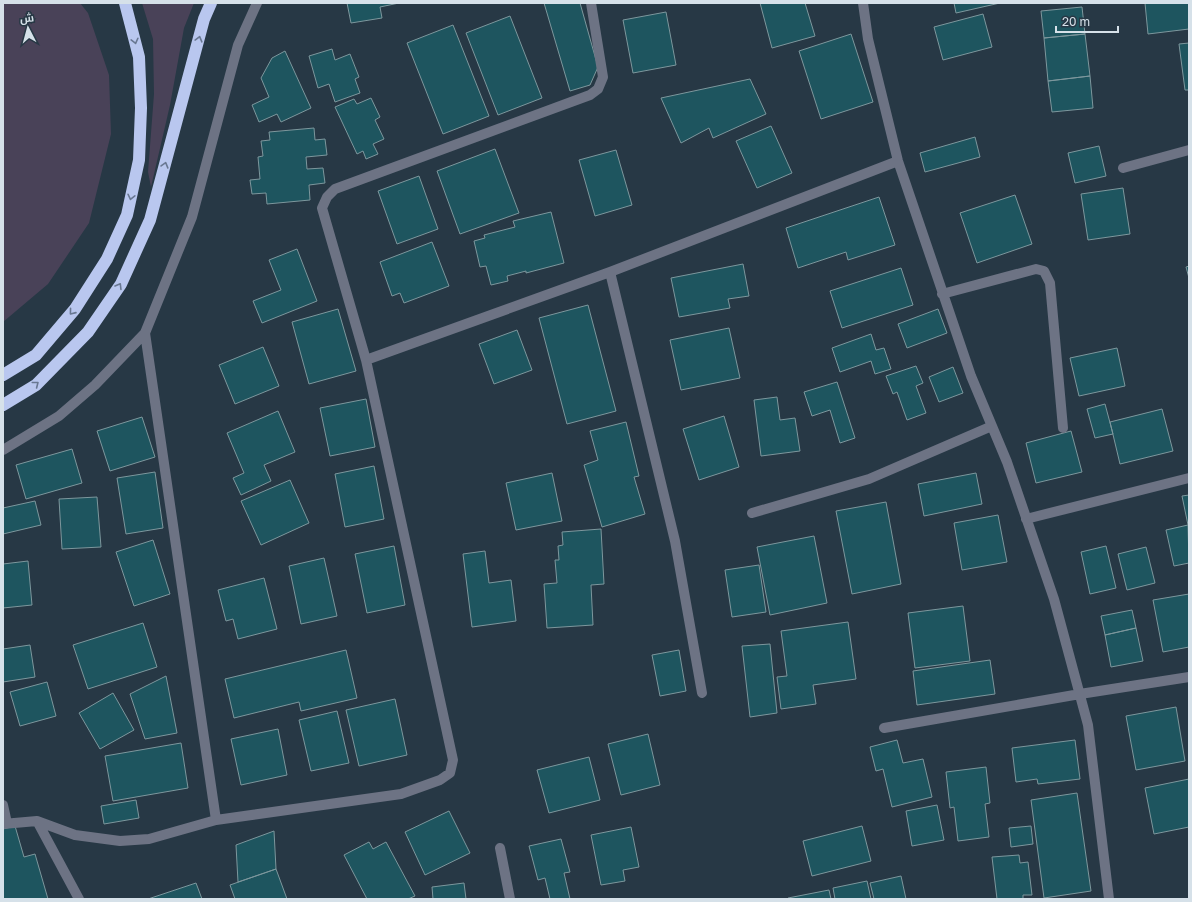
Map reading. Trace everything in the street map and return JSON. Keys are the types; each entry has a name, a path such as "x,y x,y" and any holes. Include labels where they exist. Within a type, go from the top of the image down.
{"highway":[{"path":"3,375 36,355 75,309 107,259 127,214 139,160 141,108 139,57 125,3"},
{"path":"3,405 36,385 88,332 121,284 150,220 204,19 211,3"}],"street":[{"path":"3,450 59,416 95,385 145,333 192,217 238,45 257,3"},
{"path":"3,806 5,823 38,821 75,836 120,841 149,839 216,820 400,794 440,780 450,773 453,760 366,360 322,208 327,197 335,188 590,95 598,89 603,77 591,3"},
{"path":"863,3 870,46 898,161 971,376 1007,462 1054,599 1088,724 1109,899"},
{"path":"1123,168 1189,150"},
{"path":"366,360 610,272 898,161"},
{"path":"942,294 1036,269 1044,271 1050,283 1063,428"},
{"path":"610,272 675,541 702,693"},
{"path":"145,333 216,820"},
{"path":"752,513 870,479 992,426"},
{"path":"1026,519 1189,478"},
{"path":"884,728 1080,694 1189,677"},
{"path":"38,821 79,899"},
{"path":"500,848 510,899"}],"shaded area":[{"path":"3,3 80,3 88,13 109,75 111,134 89,223 48,284 3,322"},
{"path":"142,3 194,3 184,28 170,105 151,187 148,172 154,94 153,39"}],"building":[{"path":"347,3 399,3 380,7 382,18 351,23"},
{"path":"544,3 580,3 598,67 590,85 570,91"},
{"path":"760,3 805,3 815,36 772,48"},
{"path":"954,3 1000,3 956,13"},
{"path":"1145,3 1189,3 1189,29 1148,34"},
{"path":"1082,7 1085,34 1044,38 1041,11"},
{"path":"666,12 676,65 633,73 623,20"},
{"path":"983,14 992,47 943,60 934,27"},
{"path":"510,16 542,98 498,115 466,33"},
{"path":"453,25 489,116 443,134 407,43"},
{"path":"851,34 873,102 821,119 799,51"},
{"path":"1085,34 1090,76 1048,81 1044,38"},
{"path":"1189,43 1189,90 1185,90 1179,44"},
{"path":"332,49 335,60 350,54 359,77 355,79 360,93 335,102 329,84 318,88 309,56"},
{"path":"285,51 311,108 281,122 277,114 259,122 252,105 269,97 261,78 272,58"},
{"path":"1090,76 1093,108 1052,112 1048,81"},
{"path":"750,79 766,114 713,138 709,128 681,143 661,98"},
{"path":"371,98 380,117 375,120 384,139 373,144 378,154 366,159 363,151 357,154 335,107 354,99 357,104"},
{"path":"771,126 792,173 757,188 736,141"},
{"path":"314,128 315,140 325,139 327,155 306,157 307,169 323,168 325,183 309,185 310,200 267,204 266,193 252,194 250,180 260,179 258,157 263,156 261,141 270,140 269,132"},
{"path":"975,137 980,157 925,172 920,153"},
{"path":"1099,146 1106,176 1075,183 1068,153"},
{"path":"495,149 519,213 460,234 437,171"},
{"path":"616,150 632,205 595,216 579,160"},
{"path":"419,176 438,229 397,244 378,191"},
{"path":"1123,188 1130,234 1088,240 1081,194"},
{"path":"1015,195 1032,244 977,263 960,213"},
{"path":"879,197 895,245 848,260 846,252 798,268 786,228"},
{"path":"551,212 564,263 526,273 526,271 507,276 508,281 491,285 486,266 480,267 474,241 485,238 484,235 515,227 513,221"},
{"path":"432,242 449,286 404,303 400,293 392,296 380,262"},
{"path":"297,249 317,301 262,323 253,301 281,290 269,260"},
{"path":"743,264 749,296 728,299 730,308 679,317 671,278"},
{"path":"1189,266 1189,278 1186,267"},
{"path":"901,268 913,305 842,328 830,291"},
{"path":"588,305 616,411 567,424 539,318"},
{"path":"338,309 356,371 309,384 292,322"},
{"path":"938,309 947,333 907,348 898,324"},
{"path":"729,328 740,378 681,390 670,340"},
{"path":"517,330 532,370 494,384 479,344"},
{"path":"871,334 876,350 884,348 891,369 875,374 871,361 840,372 832,348"},
{"path":"263,347 279,386 235,404 219,365"},
{"path":"1117,348 1125,386 1079,396 1070,358"},
{"path":"916,366 923,383 916,386 926,413 907,420 897,392 893,394 886,376"},
{"path":"953,367 963,393 939,402 929,377"},
{"path":"837,382 855,438 840,443 830,410 812,416 804,392"},
{"path":"777,397 780,420 795,418 800,451 761,456 754,400"},
{"path":"366,399 375,447 330,456 320,408"},
{"path":"1105,404 1113,434 1095,438 1087,409"},
{"path":"1162,409 1173,451 1120,464 1110,422"},
{"path":"278,411 295,452 264,465 271,481 241,495 233,478 244,473 227,433"},
{"path":"724,416 739,467 699,480 683,429"},
{"path":"142,417 155,457 110,471 97,431"},
{"path":"626,422 639,476 634,477 645,514 602,527 584,465 598,460 590,431"},
{"path":"1071,431 1082,472 1036,483 1026,443"},
{"path":"72,449 82,483 26,499 16,465"},
{"path":"374,466 384,519 345,527 335,474"},
{"path":"155,472 163,528 126,534 117,478"},
{"path":"552,473 562,521 516,530 506,483"},
{"path":"976,473 982,504 924,516 918,484"},
{"path":"290,480 309,523 261,545 241,501"},
{"path":"1189,495 1189,525 1188,525 1182,496"},
{"path":"97,497 101,547 62,549 59,499"},
{"path":"35,501 41,525 3,534 3,508"},
{"path":"886,502 901,584 852,594 836,511"},
{"path":"998,515 1007,562 962,570 954,523"},
{"path":"1188,525 1189,563 1174,566 1166,530"},
{"path":"601,529 604,584 591,585 593,625 547,628 544,584 557,583 555,560 559,560 558,546 563,545 562,532"},
{"path":"814,536 827,603 770,615 757,547"},
{"path":"153,540 170,594 134,606 116,552"},
{"path":"394,546 405,605 367,613 355,554"},
{"path":"1106,546 1116,588 1090,594 1081,552"},
{"path":"1146,547 1155,583 1127,590 1118,554"},
{"path":"485,551 489,583 511,580 516,621 472,627 463,554"},
{"path":"324,558 337,616 301,624 289,566"},
{"path":"28,561 32,605 3,608 3,564"},
{"path":"759,565 766,612 732,617 725,570"},
{"path":"264,578 277,629 238,639 233,619 226,621 218,590"},
{"path":"1189,594 1189,647 1163,652 1153,600"},
{"path":"963,606 970,661 915,668 908,613"},
{"path":"1132,610 1136,628 1105,635 1101,616"},
{"path":"848,622 856,679 813,685 816,704 781,709 777,677 787,676 781,631"},
{"path":"143,623 157,667 88,689 73,645"},
{"path":"1136,628 1143,661 1111,667 1105,635"},
{"path":"770,644 777,713 750,717 742,646"},
{"path":"30,645 35,677 3,682 3,649"},
{"path":"346,650 357,698 301,711 299,702 234,718 225,679"},
{"path":"679,650 686,691 660,696 652,655"},
{"path":"990,660 995,694 917,705 913,671"},
{"path":"166,676 177,733 145,739 130,694"},
{"path":"47,682 56,716 20,726 10,692"},
{"path":"113,693 134,730 100,749 79,713"},
{"path":"395,699 407,755 359,766 346,710"},
{"path":"1176,707 1185,761 1136,770 1126,716"},
{"path":"337,711 349,763 311,771 299,720"},
{"path":"278,729 287,775 241,785 231,739"},
{"path":"648,734 660,785 621,795 608,744"},
{"path":"897,740 903,763 923,759 932,797 892,807 883,769 876,771 870,747"},
{"path":"1075,740 1080,779 1038,784 1037,779 1016,782 1012,748"},
{"path":"181,743 188,788 113,801 105,756"},
{"path":"589,757 600,800 549,813 537,770"},
{"path":"986,767 990,803 985,804 989,837 958,841 954,807 950,808 946,772"},
{"path":"1189,779 1189,827 1154,834 1145,788"},
{"path":"1077,793 1091,891 1044,898 1031,800"},
{"path":"136,800 139,818 104,824 101,806"},
{"path":"937,805 944,840 912,846 906,811"},
{"path":"449,811 470,853 425,875 405,832"},
{"path":"15,826 24,857 35,854 48,899 3,899 3,829"},
{"path":"862,826 871,861 812,876 803,841"},
{"path":"1031,826 1033,844 1011,847 1009,828"},
{"path":"631,827 639,867 623,870 625,881 601,885 591,835"},
{"path":"274,831 276,869 238,882 236,845"},
{"path":"561,839 570,872 564,873 570,899 550,899 545,878 538,880 529,846"},
{"path":"369,842 373,849 386,842 415,896 408,899 367,899 344,855"},
{"path":"1019,855 1020,863 1028,862 1032,895 1023,895 1023,899 997,899 992,857"},
{"path":"276,869 287,899 235,899 230,885"},
{"path":"901,876 906,899 874,899 870,883"},
{"path":"867,881 871,899 835,899 833,888"},
{"path":"196,883 202,899 148,899"},
{"path":"464,883 466,899 433,899 432,887"},
{"path":"829,890 831,899 788,898"}]}
